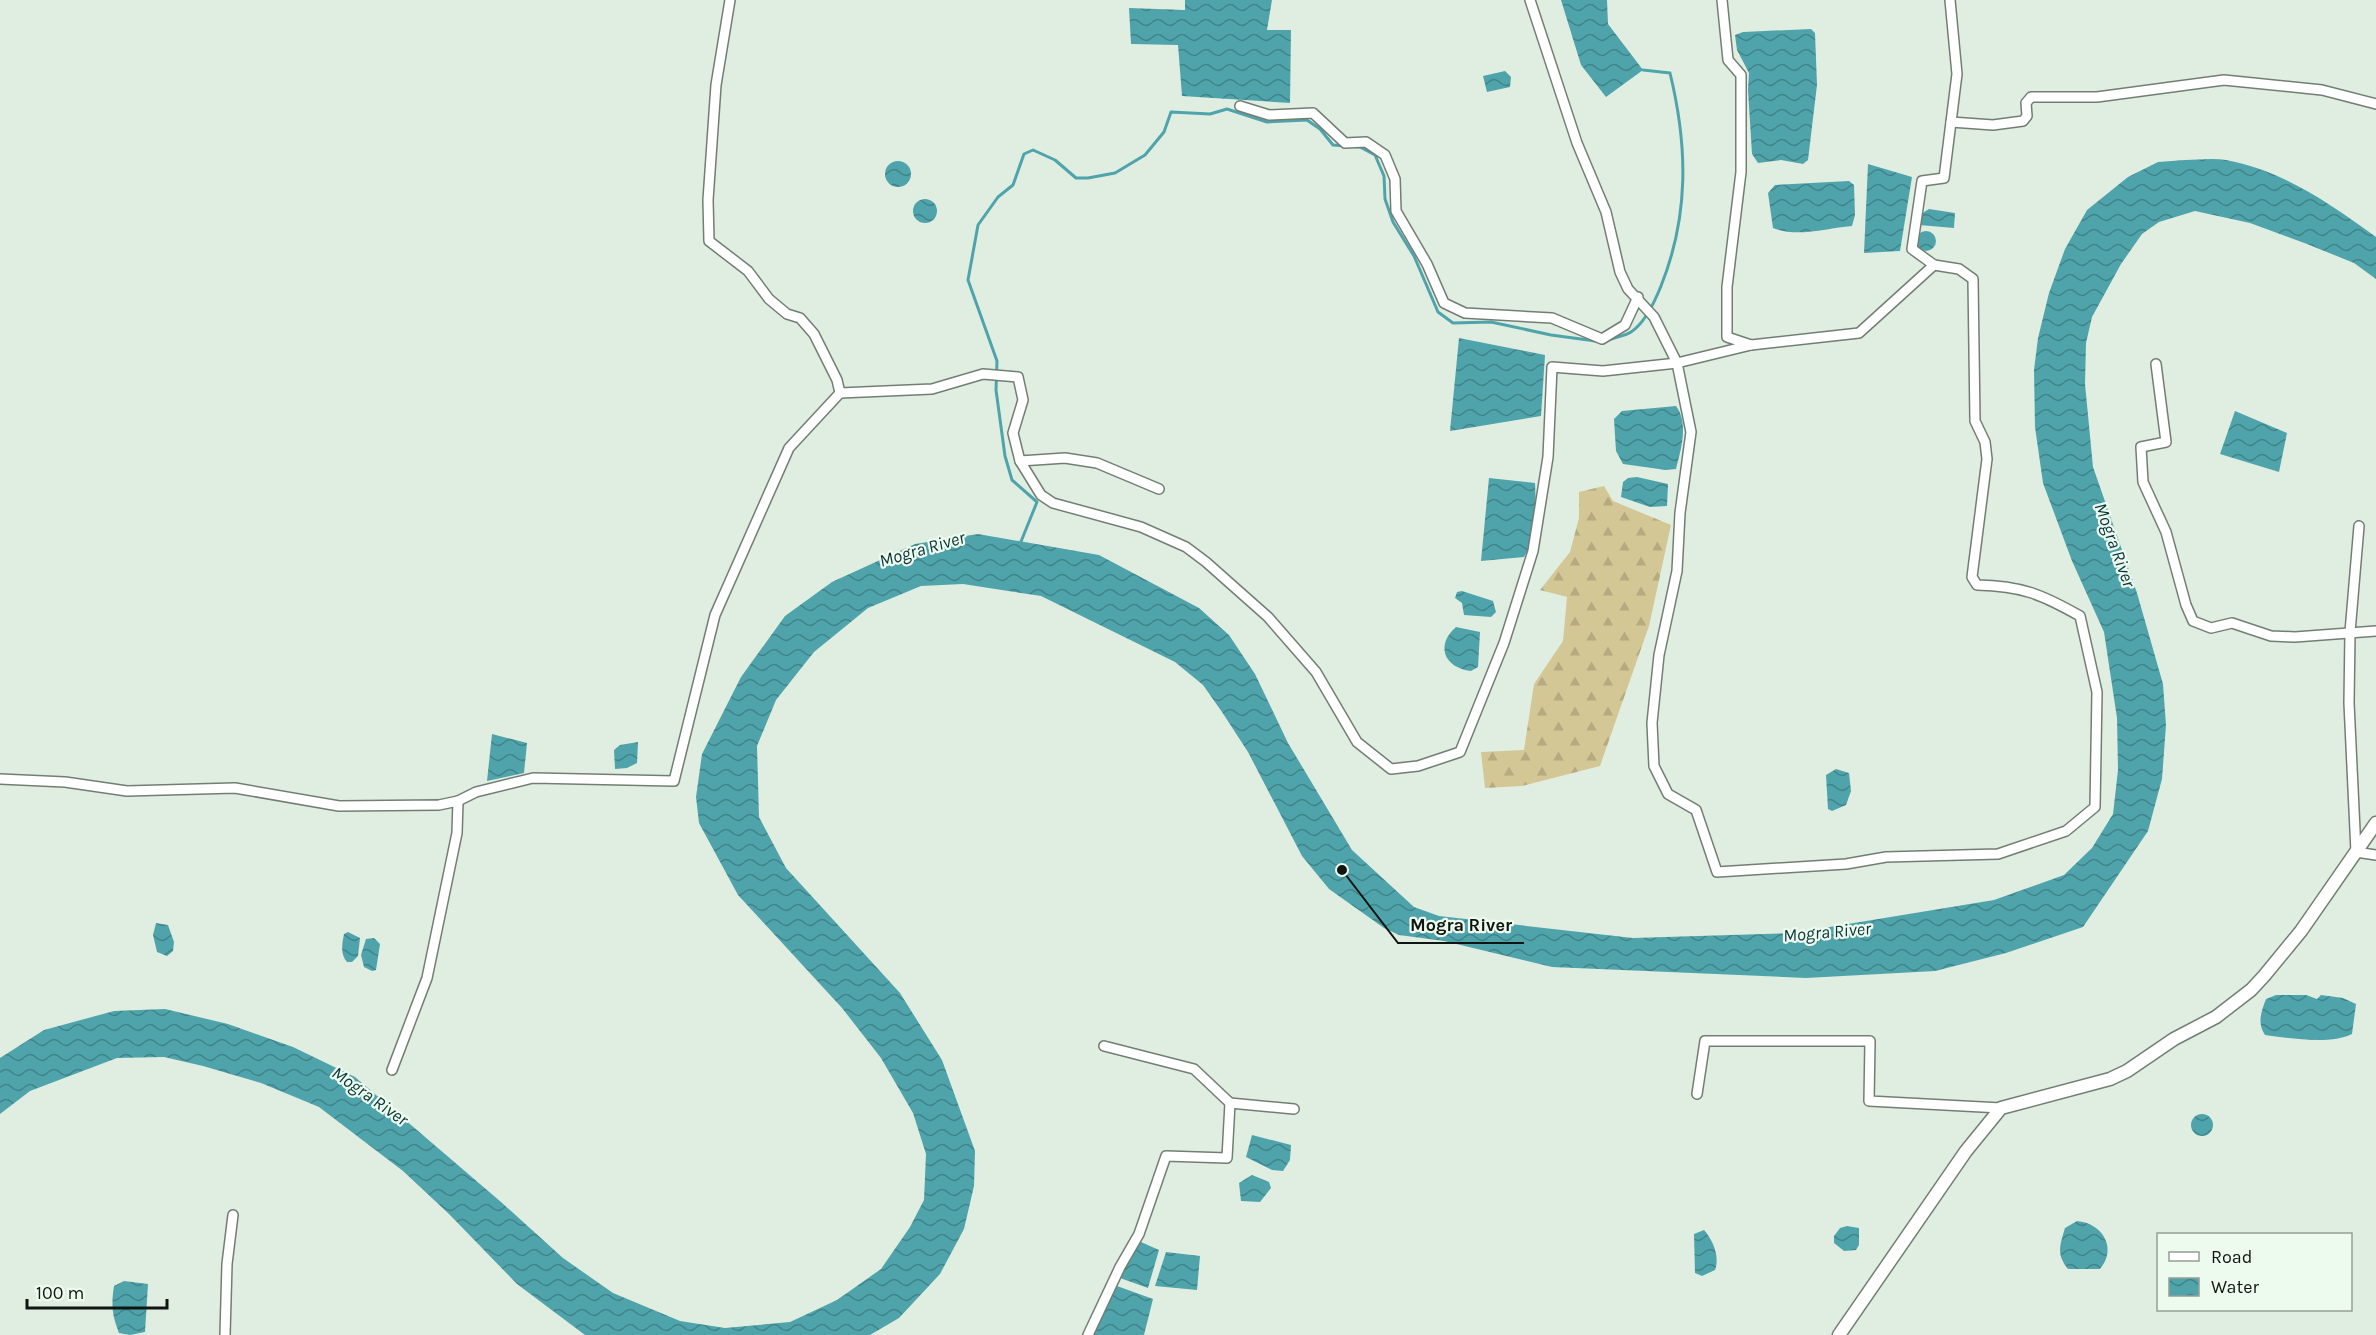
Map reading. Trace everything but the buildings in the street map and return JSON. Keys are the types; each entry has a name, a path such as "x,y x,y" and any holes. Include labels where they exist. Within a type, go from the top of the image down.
{"street":[{"path":"730,0 716,84 708,200 710,241 748,271 769,299 787,314 800,318 814,334 837,380 840,393"},
{"path":"1530,0 1577,143 1606,212 1620,273 1628,289 1638,297 1654,317 1677,363 1691,432 1680,513 1677,571 1659,655 1652,723 1654,766 1668,794 1696,810 1717,872 1846,864 1886,857 1998,854 2066,831 2096,807 2097,692 2080,616 2041,594 2008,586 1977,585 1972,577 1987,459 1985,442 1976,421 1973,279 1959,269 1934,266 1912,249 1922,181 1944,178 1957,74 1950,0"},
{"path":"1722,0 1728,60 1741,75 1741,172 1727,287 1727,337 1751,345"},
{"path":"1951,122 1992,125 2023,121 2027,116 2026,103 2031,97 2097,97 2224,80 2322,90 2376,104"},
{"path":"1240,106 1269,115 1313,113 1345,143 1366,142 1385,155 1395,179 1396,211 1427,264 1444,303 1454,308 1465,313 1552,318 1602,339 1625,325 1638,297"},
{"path":"0,780 64,782 127,791 235,788 339,806 439,805 458,801 476,792 533,778 674,781 715,615 789,448 840,393 932,389 983,374 1018,377 1023,400 1013,433 1020,461 1041,495 1053,503 1141,527 1185,547 1206,562 1268,617 1316,672 1357,742 1391,769 1418,766 1460,752 1504,643 1533,551 1541,512 1548,457 1552,367 1603,371 1677,363 1751,345 1859,333 1934,266"},
{"path":"2156,364 2166,442 2141,447 2143,482 2166,532 2186,605 2193,621 2211,628 2232,623 2271,636 2295,637 2376,631"},
{"path":"1020,461 1065,458 1097,464 1159,489"},
{"path":"2356,852 2349,703 2350,632 2359,526"},
{"path":"392,1070 427,978 457,833 458,801"},
{"path":"1697,1094 1705,1041 1870,1041 1869,1101 2001,1108 2110,1079 2216,1017 2251,990 2301,931 2376,823"},
{"path":"2356,852 2376,855"},
{"path":"1104,1046 1194,1069 1230,1103 1294,1109"},
{"path":"1088,1335 1107,1292 1139,1234 1166,1156 1227,1158 1230,1103"},
{"path":"1839,1335 1973,1141 2001,1108"},
{"path":"225,1335 227,1264 233,1215"}],"green space":[{"path":"1604,486 1613,501 1671,525 1649,626 1600,766 1522,786 1485,788 1481,752 1524,750 1534,684 1563,641 1567,597 1540,590 1570,552 1579,518 1579,492"}],"water":[{"path":"1185,0 1272,0 1267,30 1291,30 1290,103 1182,96 1178,45 1131,44 1129,8 1185,10"},
{"path":"1561,0 1607,0 1608,24 1643,70 1606,97 1581,65"},
{"path":"1811,29 1815,33 1817,85 1808,160 1803,164 1781,160 1758,163 1752,154 1749,73 1737,50 1735,35 1743,32"},
{"path":"1505,71 1511,77 1510,87 1487,92 1483,76"},
{"path":"2221,159 2247,165 2287,180 2341,212 2376,237 2376,279 2354,263 2307,244 2250,223 2195,211 2159,222 2142,234 2121,264 2092,317 2086,343 2085,384 2093,467 2137,593 2163,684 2166,725 2162,779 2148,831 2083,927 2006,953 1935,971 1806,978 1552,967 1444,941 1399,935 1384,928 1329,889 1302,856 1248,752 1222,712 1203,685 1175,662 1041,596 963,584 921,586 868,608 814,652 776,700 757,746 759,817 786,868 900,993 942,1060 975,1151 974,1186 964,1229 940,1274 899,1318 870,1335 585,1335 517,1284 449,1214 403,1171 319,1107 261,1083 203,1066 164,1057 117,1058 30,1091 0,1114 0,1058 44,1030 114,1011 165,1009 228,1024 293,1047 355,1077 563,1258 613,1293 680,1321 725,1328 790,1322 837,1300 881,1269 910,1227 924,1200 926,1154 913,1113 881,1058 842,1008 738,895 699,823 696,797 702,754 741,677 785,616 832,582 915,544 978,534 1099,555 1199,608 1229,635 1255,674 1288,743 1352,850 1414,907 1439,916 1633,938 1793,933 1994,900 2064,875 2092,848 2113,814 2118,770 2117,718 2104,632 2072,561 2043,483 2035,427 2034,370 2038,338 2049,293 2065,249 2087,210 2128,177 2158,162"},
{"path":"898,161 907,165 911,174 907,183 898,187 889,183 885,174 889,165"},
{"path":"1868,164 1912,177 1900,251 1864,253"},
{"path":"1849,181 1854,185 1855,215 1852,226 1802,232 1773,228 1768,193 1775,185"},
{"path":"925,199 934,202 937,211 934,220 925,223 916,220 913,211 916,202"},
{"path":"1929,209 1955,213 1954,228 1919,225 1921,215"},
{"path":"1926,231 1933,234 1936,241 1933,248 1926,251 1919,248 1916,241 1919,234"},
{"path":"1459,338 1545,355 1541,416 1450,431"},
{"path":"1676,406 1683,428 1682,445 1676,469 1666,470 1623,464 1616,451 1614,419 1622,411"},
{"path":"2235,411 2287,433 2279,472 2220,454"},
{"path":"1637,477 1668,484 1667,506 1650,507 1621,497 1623,482 1628,478"},
{"path":"1489,478 1535,483 1537,533 1524,557 1481,561"},
{"path":"1462,591 1493,601 1496,612 1491,617 1464,615 1462,603 1455,598 1457,592"},
{"path":"1456,627 1480,632 1478,667 1471,671 1454,665 1446,655 1444,648 1446,641"},
{"path":"492,734 527,743 524,773 487,781"},
{"path":"638,742 637,763 627,768 615,769 614,750 620,745"},
{"path":"1836,769 1849,773 1851,791 1846,805 1832,811 1828,809 1826,775"},
{"path":"156,923 168,925 174,942 173,951 167,956 157,952 153,935"},
{"path":"348,932 360,938 358,956 352,962 347,962 342,952 344,934"},
{"path":"374,938 380,944 376,970 372,971 364,967 361,955 366,939"},
{"path":"2276,995 2306,995 2317,999 2321,995 2343,998 2356,1004 2352,1034 2321,1040 2265,1035 2260,1022 2263,1008 2266,999"},
{"path":"2202,1114 2212,1121 2213,1125 2206,1135 2202,1136 2192,1129 2191,1125 2198,1115"},
{"path":"1252,1135 1291,1145 1290,1160 1283,1171 1272,1170 1246,1157"},
{"path":"1252,1175 1269,1182 1271,1188 1260,1202 1241,1201 1239,1183"},
{"path":"2077,1221 2094,1226 2105,1238 2108,1253 2100,1269 2068,1269 2064,1264 2060,1254 2065,1228"},
{"path":"1847,1226 1859,1228 1859,1245 1856,1250 1844,1251 1834,1243 1834,1236 1840,1228"},
{"path":"1704,1230 1713,1244 1717,1260 1715,1270 1702,1276 1695,1273 1694,1234"},
{"path":"1141,1242 1159,1250 1148,1288 1120,1278 1128,1258"},
{"path":"1166,1252 1200,1256 1197,1290 1155,1286"},
{"path":"124,1281 148,1284 145,1332 130,1335 119,1333 112,1304 113,1292 114,1286"},
{"path":"1117,1286 1153,1299 1144,1335 1092,1335 1101,1311"}],"waterway":[{"path":"1609,340 1636,328 1653,305 1670,260 1681,207 1683,181 1680,128 1670,73 1643,70"},
{"path":"1020,544 1037,502 1012,480 1005,456 996,390 997,361 968,280 978,225 998,197 1013,185 1024,154 1033,150 1055,160 1076,178 1088,178 1115,173 1145,155 1164,132 1171,112 1210,114 1227,109 1267,122 1307,120 1320,129 1333,145 1360,147 1375,155 1384,176 1385,199 1393,222 1414,256 1438,312 1453,323 1491,322 1551,335 1603,342"}],"place":[{"name":"Mogra River","path":"1342,870"}]}
